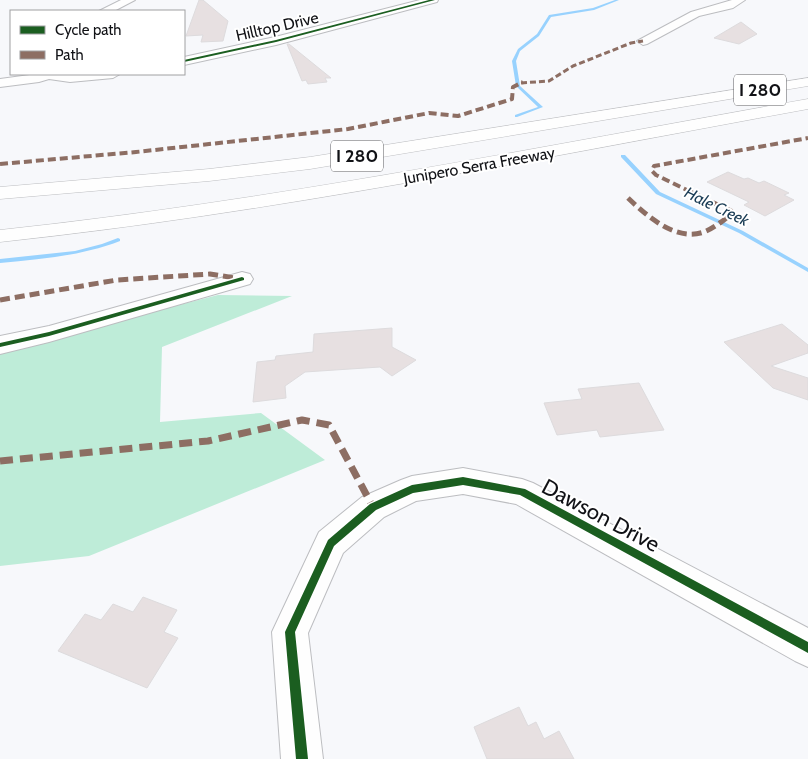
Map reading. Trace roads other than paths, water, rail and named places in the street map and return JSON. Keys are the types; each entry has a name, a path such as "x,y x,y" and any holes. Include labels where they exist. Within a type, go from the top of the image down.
{"highway":[{"path":"712,98 808,73"},
{"name":"Junipero Serra Freeway","path":"0,193 209,175 310,163 439,144 808,82"},
{"name":"Junipero Serra Freeway","path":"0,236 112,224 236,206 518,158 808,104"},
{"path":"518,158 615,148 808,119"}],"street":[{"path":"107,10 130,0"},
{"name":"Hilltop Drive","path":"185,61 283,39 434,0"},
{"path":"643,41 696,14 740,0"},
{"path":"0,83 39,78 45,75"},
{"path":"53,75 70,78 102,75"},
{"path":"0,345 49,334 242,279"},
{"name":"Dawson Drive","path":"302,759 290,632 331,543 373,508 412,489 463,481 522,492 808,648"}],"waterway":[{"name":"Hale Creek","path":"516,116 541,107 518,86 514,61 519,50 538,35 550,16 594,9 618,0"},
{"name":"Hale Creek","path":"623,156 658,193 741,232 808,270"},
{"path":"0,261 75,253 118,240"}]}
